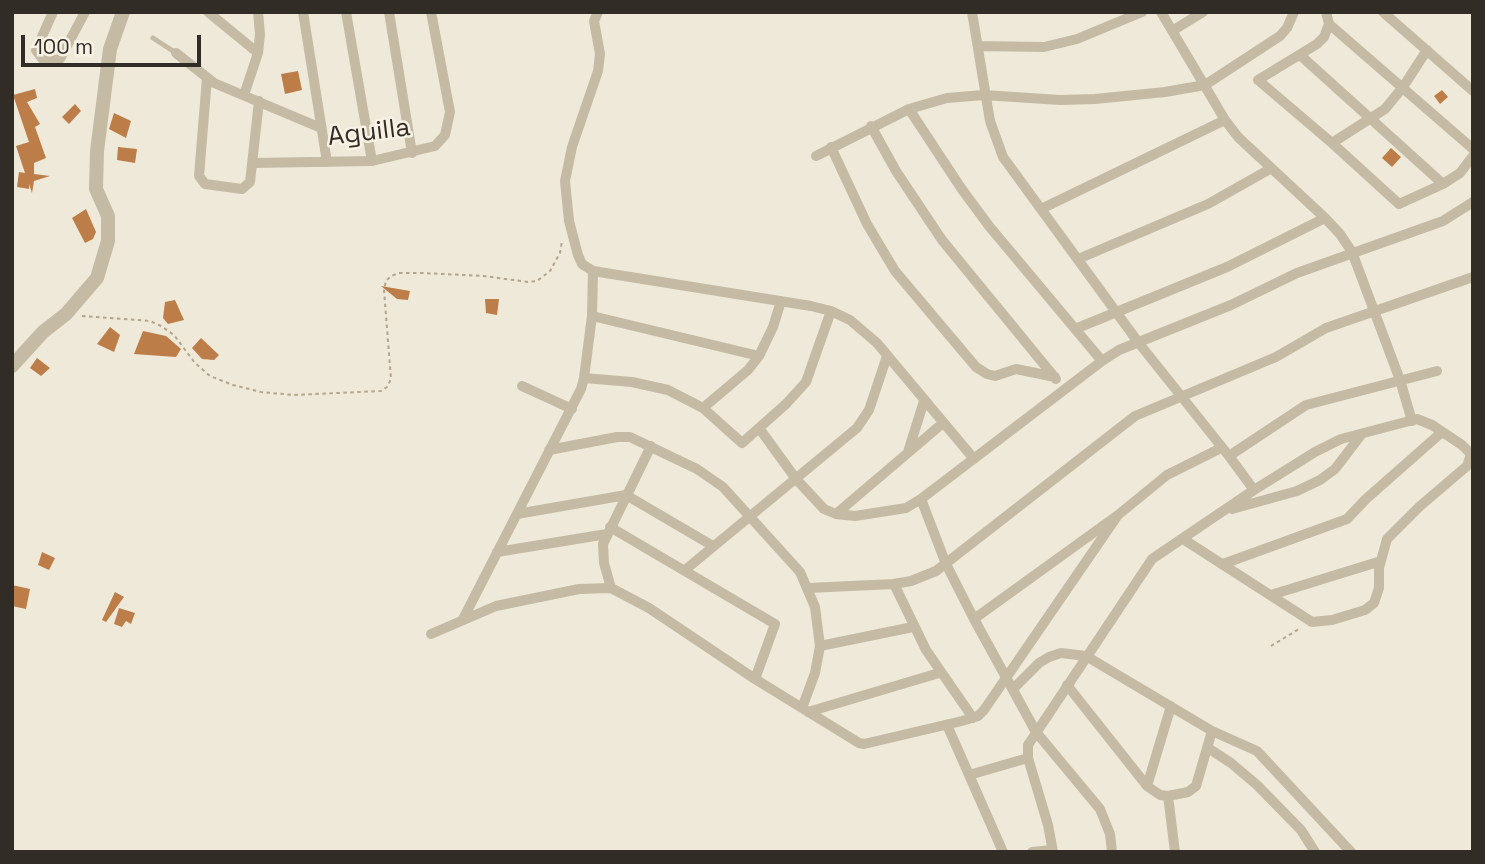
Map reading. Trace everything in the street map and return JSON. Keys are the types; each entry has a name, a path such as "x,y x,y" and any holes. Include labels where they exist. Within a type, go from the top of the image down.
{"street":[{"path":"53,12 36,50 44,61 60,59 85,12"},
{"path":"12,366 43,332 66,314 97,278 108,241 108,216 96,189 97,151 110,49 123,12"},
{"path":"208,12 258,53"},
{"path":"244,94 258,53 258,12"},
{"path":"303,12 327,162"},
{"path":"346,12 372,161"},
{"path":"389,12 412,153"},
{"name":"Aguilla","path":"253,163 372,161 435,146 445,135 450,112 431,12"},
{"path":"598,12 594,21 600,54 598,71 572,146 566,172 566,200 582,264 593,271 831,311 850,320 887,356 974,459"},
{"path":"972,12 984,94 999,150 1015,176 1138,342 1225,452 1266,498"},
{"path":"978,46 1044,47 1077,39 1142,12"},
{"path":"1161,12 1238,137 1325,218 1352,252 1401,380 1412,421"},
{"path":"1172,31 1202,12"},
{"path":"816,156 909,108 947,98 984,94 1060,100 1095,99 1205,85 1280,36 1294,12"},
{"path":"1383,12 1473,91"},
{"path":"1327,18 1324,37 1258,80 1399,204 1443,184 1460,173 1473,156"},
{"path":"1327,18 1473,149"},
{"path":"1332,143 1385,109 1404,87 1427,50"},
{"path":"176,53 208,78 321,128"},
{"path":"1300,55 1443,184"},
{"path":"208,78 200,179 205,184 245,188 250,182 259,101"},
{"path":"909,108 968,198 1102,361"},
{"path":"1041,209 1226,120"},
{"path":"871,126 896,171 942,240 1065,389"},
{"path":"831,147 867,224 895,271 976,367 995,376 1016,369 1055,377"},
{"path":"1079,259 1208,204 1270,169"},
{"path":"759,428 796,479 824,509 836,514 855,516 906,508 1102,361 1138,342 1231,305 1297,273 1443,221 1473,202"},
{"path":"1076,329 1206,276 1325,218"},
{"path":"463,619 572,409 584,378 592,316 593,271"},
{"path":"808,588 894,584 924,577 946,564 1135,416 1276,357 1326,328 1473,277"},
{"path":"703,408 748,370 759,356 773,327 781,301"},
{"path":"584,378 668,390 703,408 742,443 786,404 806,382 831,311"},
{"path":"592,316 759,356"},
{"path":"685,570 848,436 863,420 887,356"},
{"path":"974,619 1118,515 1167,475 1225,452 1306,405 1437,371"},
{"path":"522,386 572,409"},
{"path":"908,453 924,401"},
{"path":"1031,852 1052,851 1048,825 1028,758 1028,745 1147,566 1160,554 1256,489 1341,439 1417,419 1442,432 1471,454 1467,466 1387,539 1374,603 1365,610 1340,618 1312,622 1183,539"},
{"path":"836,514 943,424"},
{"path":"1223,564 1348,519 1366,499 1442,432"},
{"path":"1223,512 1297,491 1320,480 1335,469 1361,435"},
{"path":"549,450 630,437 711,477 750,516 800,572 819,623 820,646 805,710"},
{"path":"611,588 603,553 608,531 651,446"},
{"path":"517,514 626,495 713,546"},
{"path":"921,499 946,564 974,619 1036,732 1100,809 1110,834 1112,852"},
{"path":"431,634 496,606 579,589 611,588 649,608 755,679 864,744 973,718 984,710 1118,515"},
{"path":"497,552 608,531 685,570 775,624 755,679"},
{"path":"1271,595 1381,561"},
{"path":"894,584 913,627 939,673 973,718"},
{"path":"820,646 913,627"},
{"path":"1013,689 1039,663 1049,657 1061,653 1086,656 1212,731 1245,744 1266,758 1351,852"},
{"path":"805,710 939,673"},
{"path":"1067,685 1153,792 1168,796 1188,792 1196,786 1212,731"},
{"path":"1147,786 1171,706"},
{"path":"947,724 1003,852"},
{"path":"1208,748 1231,763 1265,793 1301,830 1314,852"},
{"path":"969,775 1028,758"},
{"path":"1168,796 1175,852"}],"lane":[{"path":"153,38 176,53"}],"path":[{"path":"66,314 150,321 174,335 195,363 210,376 251,389 294,395 381,391 391,379 384,290 386,281 391,276 421,273 537,281 550,271 560,253 565,235 572,231"},
{"path":"1270,646 1312,622"}],"building":[{"path":"298,71 302,90 285,94 281,74"},
{"path":"35,89 37,98 27,102 40,124 35,127 46,158 34,163 34,174 50,176 34,181 32,193 29,184 29,189 17,187 19,172 25,173 16,146 29,142 13,95"},
{"path":"1442,90 1448,97 1440,104 1434,96"},
{"path":"75,104 81,111 69,124 62,117"},
{"path":"114,113 131,121 126,138 109,129"},
{"path":"118,147 137,149 135,163 117,160"},
{"path":"1391,148 1401,157 1392,167 1382,158"},
{"path":"86,209 96,232 93,239 85,243 72,218"},
{"path":"381,286 410,291 408,300 397,299"},
{"path":"485,299 499,299 497,315 486,313"},
{"path":"175,300 184,320 168,324 163,318 165,302"},
{"path":"110,327 120,335 114,352 97,344"},
{"path":"143,331 166,336 181,349 176,357 134,354"},
{"path":"201,338 219,355 214,360 202,359 192,348"},
{"path":"37,358 50,368 41,376 30,368"},
{"path":"42,552 55,558 49,570 38,565"},
{"path":"12,585 30,589 26,609 12,606"},
{"path":"115,592 124,597 106,622 102,620"},
{"path":"119,608 135,613 131,624 126,621 122,627 114,624"}]}
